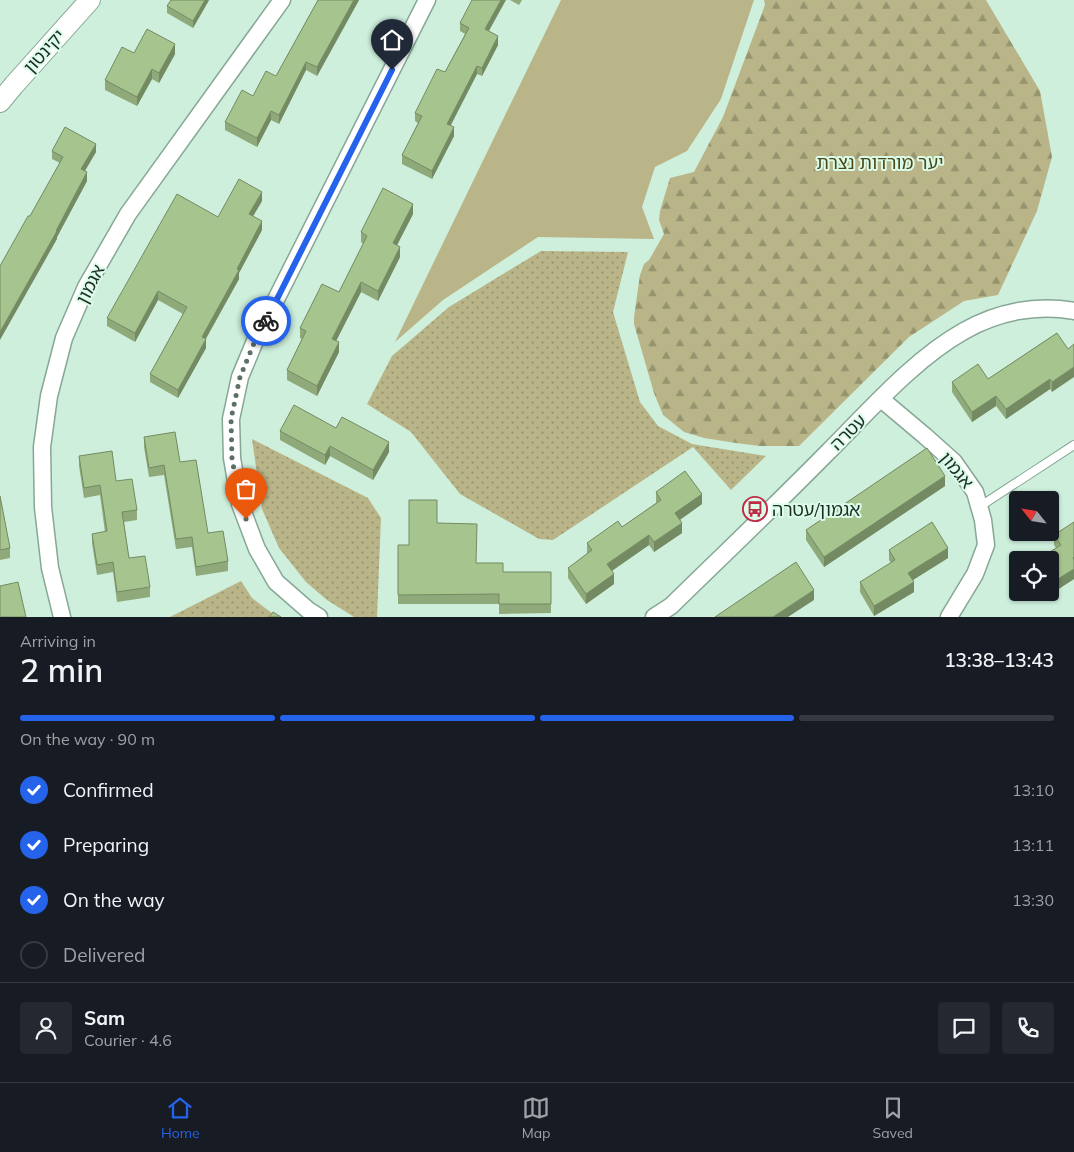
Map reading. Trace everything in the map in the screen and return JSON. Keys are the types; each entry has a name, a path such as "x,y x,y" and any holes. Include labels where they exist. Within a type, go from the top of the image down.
{"street":[{"name":"יקינטון","path":"0,102 90,0"},
{"name":"אגמון","path":"62,617 50,568 42,507 42,447 49,396 64,338 86,287 128,214 282,0"},
{"path":"319,617 308,610 276,582 257,549 240,504 232,458 231,419 240,377 255,341 427,0"},
{"name":"עטרה","path":"654,617 671,606 803,478 903,377 939,348 964,331 994,317 1026,310 1058,308 1074,311"},
{"name":"אגמון","path":"881,399 954,462 975,492 983,520 986,545 975,574 949,617"}],"lane":[{"path":"979,507 1074,445"}],"green space":[{"path":"561,0 754,0 721,99 687,151 655,167 642,207 654,239 538,237 443,300 395,342"},
{"name":"יער מורדות נצרת","path":"764,0 986,0 1040,91 1052,157 1037,211 998,295 964,301 909,337 799,446 760,446 704,438 684,432 663,415 654,393 634,324 640,275 644,264 649,260 664,234 659,220 670,178 694,172 723,117 765,5"},
{"path":"541,251 628,252 613,312 640,402 658,426 692,444 766,456 731,490 693,447 553,540 539,539 460,494 411,432 367,404 392,356 449,307"},
{"path":"252,439 368,498 381,518 377,617 354,617 327,600 306,582 279,548 262,509"},
{"path":"241,581 252,598 273,614 269,617 170,617"}],"building":[{"path":"171,0 205,0 193,21 167,6"},
{"path":"318,0 354,0 317,67 306,62 279,115 271,111 257,138 225,122 242,90 253,96 266,71 276,76"},
{"path":"472,0 501,0 485,29 498,36 482,68 477,66 447,124 454,127 432,171 402,155 422,116 415,113 437,69 445,72 469,28 460,23"},
{"path":"147,29 175,44 159,73 152,69 137,97 105,80 122,47 134,53"},
{"path":"65,127 96,144 81,169 87,172 57,231 0,332 0,266 63,157 52,151"},
{"path":"239,179 262,192 249,214 262,221 237,269 239,270 202,337 206,339 178,390 150,374 187,307 158,291 135,333 107,318 177,194 218,217"},
{"path":"383,188 413,204 393,243 400,247 378,291 361,282 332,339 339,342 317,386 287,370 306,331 300,328 322,284 339,292 367,236 361,232"},
{"path":"1057,333 1068,349 1074,344 1074,367 1052,382 1050,379 1006,409 996,396 972,412 952,382 978,364 988,379"},
{"path":"294,405 336,428 342,417 389,442 373,470 330,446 325,455 280,431"},
{"path":"175,432 180,462 196,460 208,533 223,531 228,561 196,567 192,537 176,539 164,465 149,468 144,437"},
{"path":"927,448 945,476 824,557 806,530"},
{"path":"112,451 116,481 132,479 137,510 122,512 129,558 145,556 150,587 117,592 113,562 97,565 92,534 107,531 100,485 84,488 79,456"},
{"path":"685,471 702,494 675,513 682,523 654,542 649,535 607,564 614,574 586,594 568,568 592,550 587,543 618,521 622,527 661,500 656,492"},
{"path":"0,496 10,548 0,550"},
{"path":"409,500 437,500 437,523 477,524 476,563 503,563 503,572 551,572 551,604 499,604 499,594 398,595 398,545 409,545"},
{"path":"932,522 948,548 908,573 914,582 874,606 860,582 895,560 889,550"},
{"path":"1074,522 1074,569 1059,578 1059,551 1051,551 1061,545 1058,541 1059,532"},
{"path":"796,562 814,590 773,617 715,617"},
{"path":"18,582 26,617 0,617 0,586"},
{"path":"273,612 281,617 269,617"}],"way so far":[{"path":"246,519 240,504 232,458 231,419 240,377 255,341 266,321"}],"place":[{"name":"אגמון/עטרה","path":"755,509"}],"route":[{"path":"266,321 392,70"}]}
